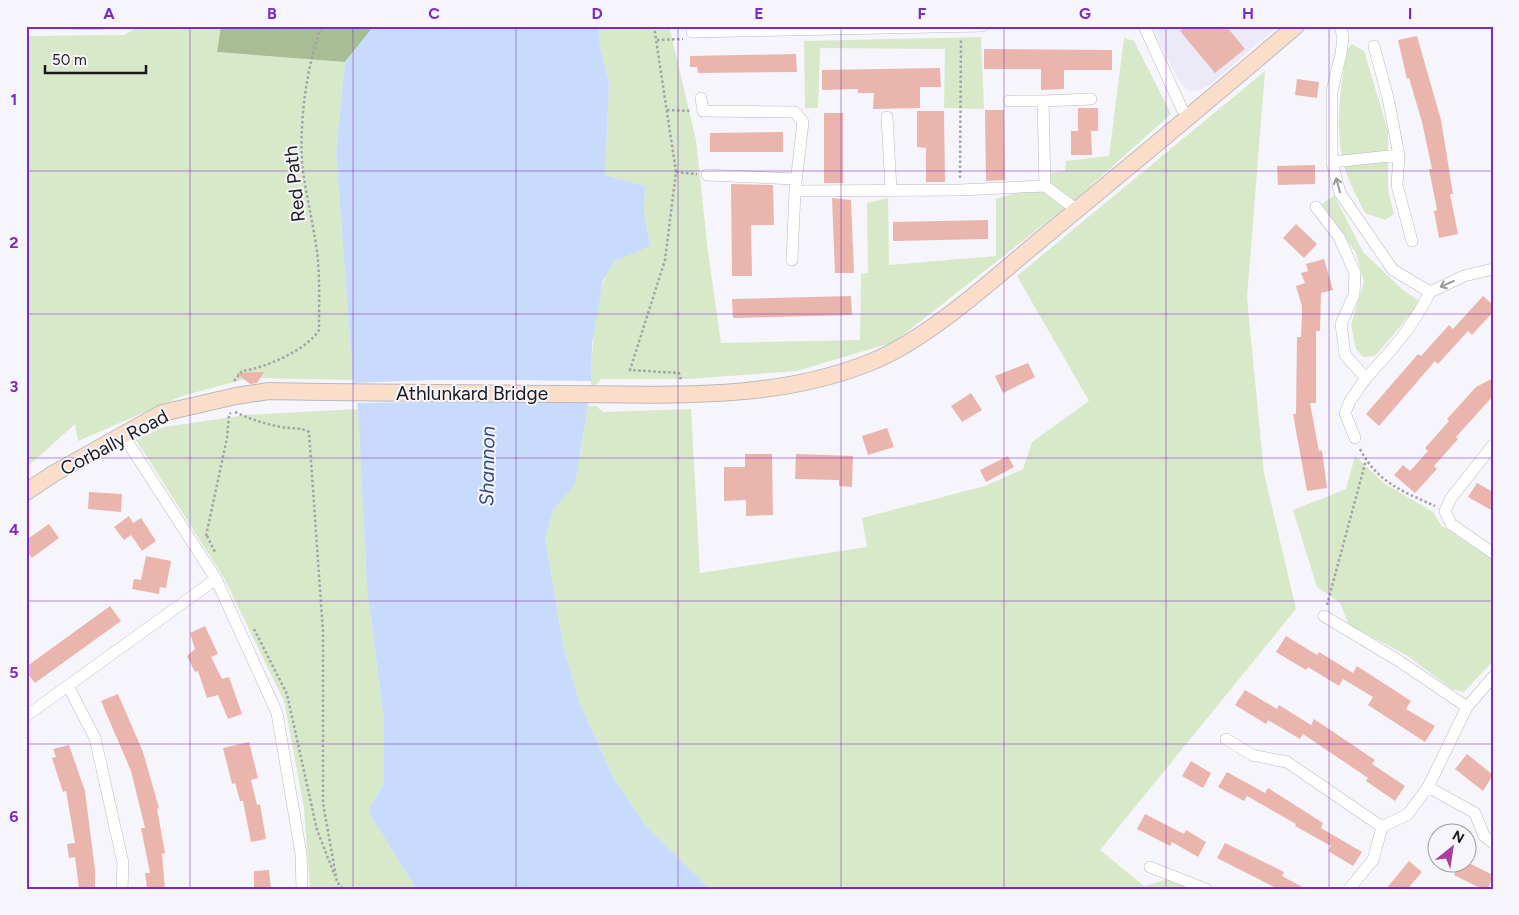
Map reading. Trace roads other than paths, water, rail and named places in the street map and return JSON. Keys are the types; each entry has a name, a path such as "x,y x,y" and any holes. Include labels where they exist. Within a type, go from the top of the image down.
{"main road":[{"name":"Athlunkard Bridge","path":"355,393 685,394 756,391 819,381 880,358 906,346 1077,210 1296,26"},
{"name":"Corbally Road","path":"26,492 53,474 162,413 235,404 269,391 355,393"}],"street":[{"path":"692,32 982,26"},
{"path":"1144,26 1178,100 1189,117"},
{"path":"1340,26 1343,37 1342,46 1332,91 1332,162 1340,193 1393,270 1430,292"},
{"path":"1374,46 1388,98 1399,155 1396,185 1412,240"},
{"path":"701,98 703,116 795,112 803,122 795,191 792,260"},
{"path":"1009,101 1092,99"},
{"path":"1043,101 1045,186"},
{"path":"887,117 891,190"},
{"path":"1332,162 1399,155"},
{"path":"707,176 796,179"},
{"path":"795,191 960,190 1045,186 1077,210"},
{"path":"1316,207 1339,237 1355,273 1354,295 1341,324 1345,354 1366,378"},
{"path":"1355,438 1345,413 1350,401 1366,378 1401,340 1418,318 1430,292 1464,276 1493,269"},
{"path":"123,435 201,560 216,579 277,713 301,854 302,889"},
{"path":"1493,445 1451,498 1445,511 1451,524 1493,553"},
{"path":"26,716 216,579"},
{"path":"1324,616 1399,661 1467,707"},
{"path":"1349,889 1373,860 1382,827 1408,814 1428,787 1467,707 1493,676"},
{"path":"68,686 95,738 123,864 122,889"},
{"path":"1226,739 1252,755 1287,762 1382,827"},
{"path":"1428,787 1475,813 1484,836 1493,843"},
{"path":"1150,867 1206,889"}],"lane":[{"path":"74,26 102,26"}],"water":[{"name":"Shannon","path":"374,26 599,26 600,47 609,83 605,175 645,186 644,214 650,246 615,261 603,280 592,344 591,387 575,484 553,510 545,538 563,645 580,704 614,779 646,826 710,889 416,889 368,811 384,783 384,721 367,588 358,409 353,380 336,152 345,62"}]}
